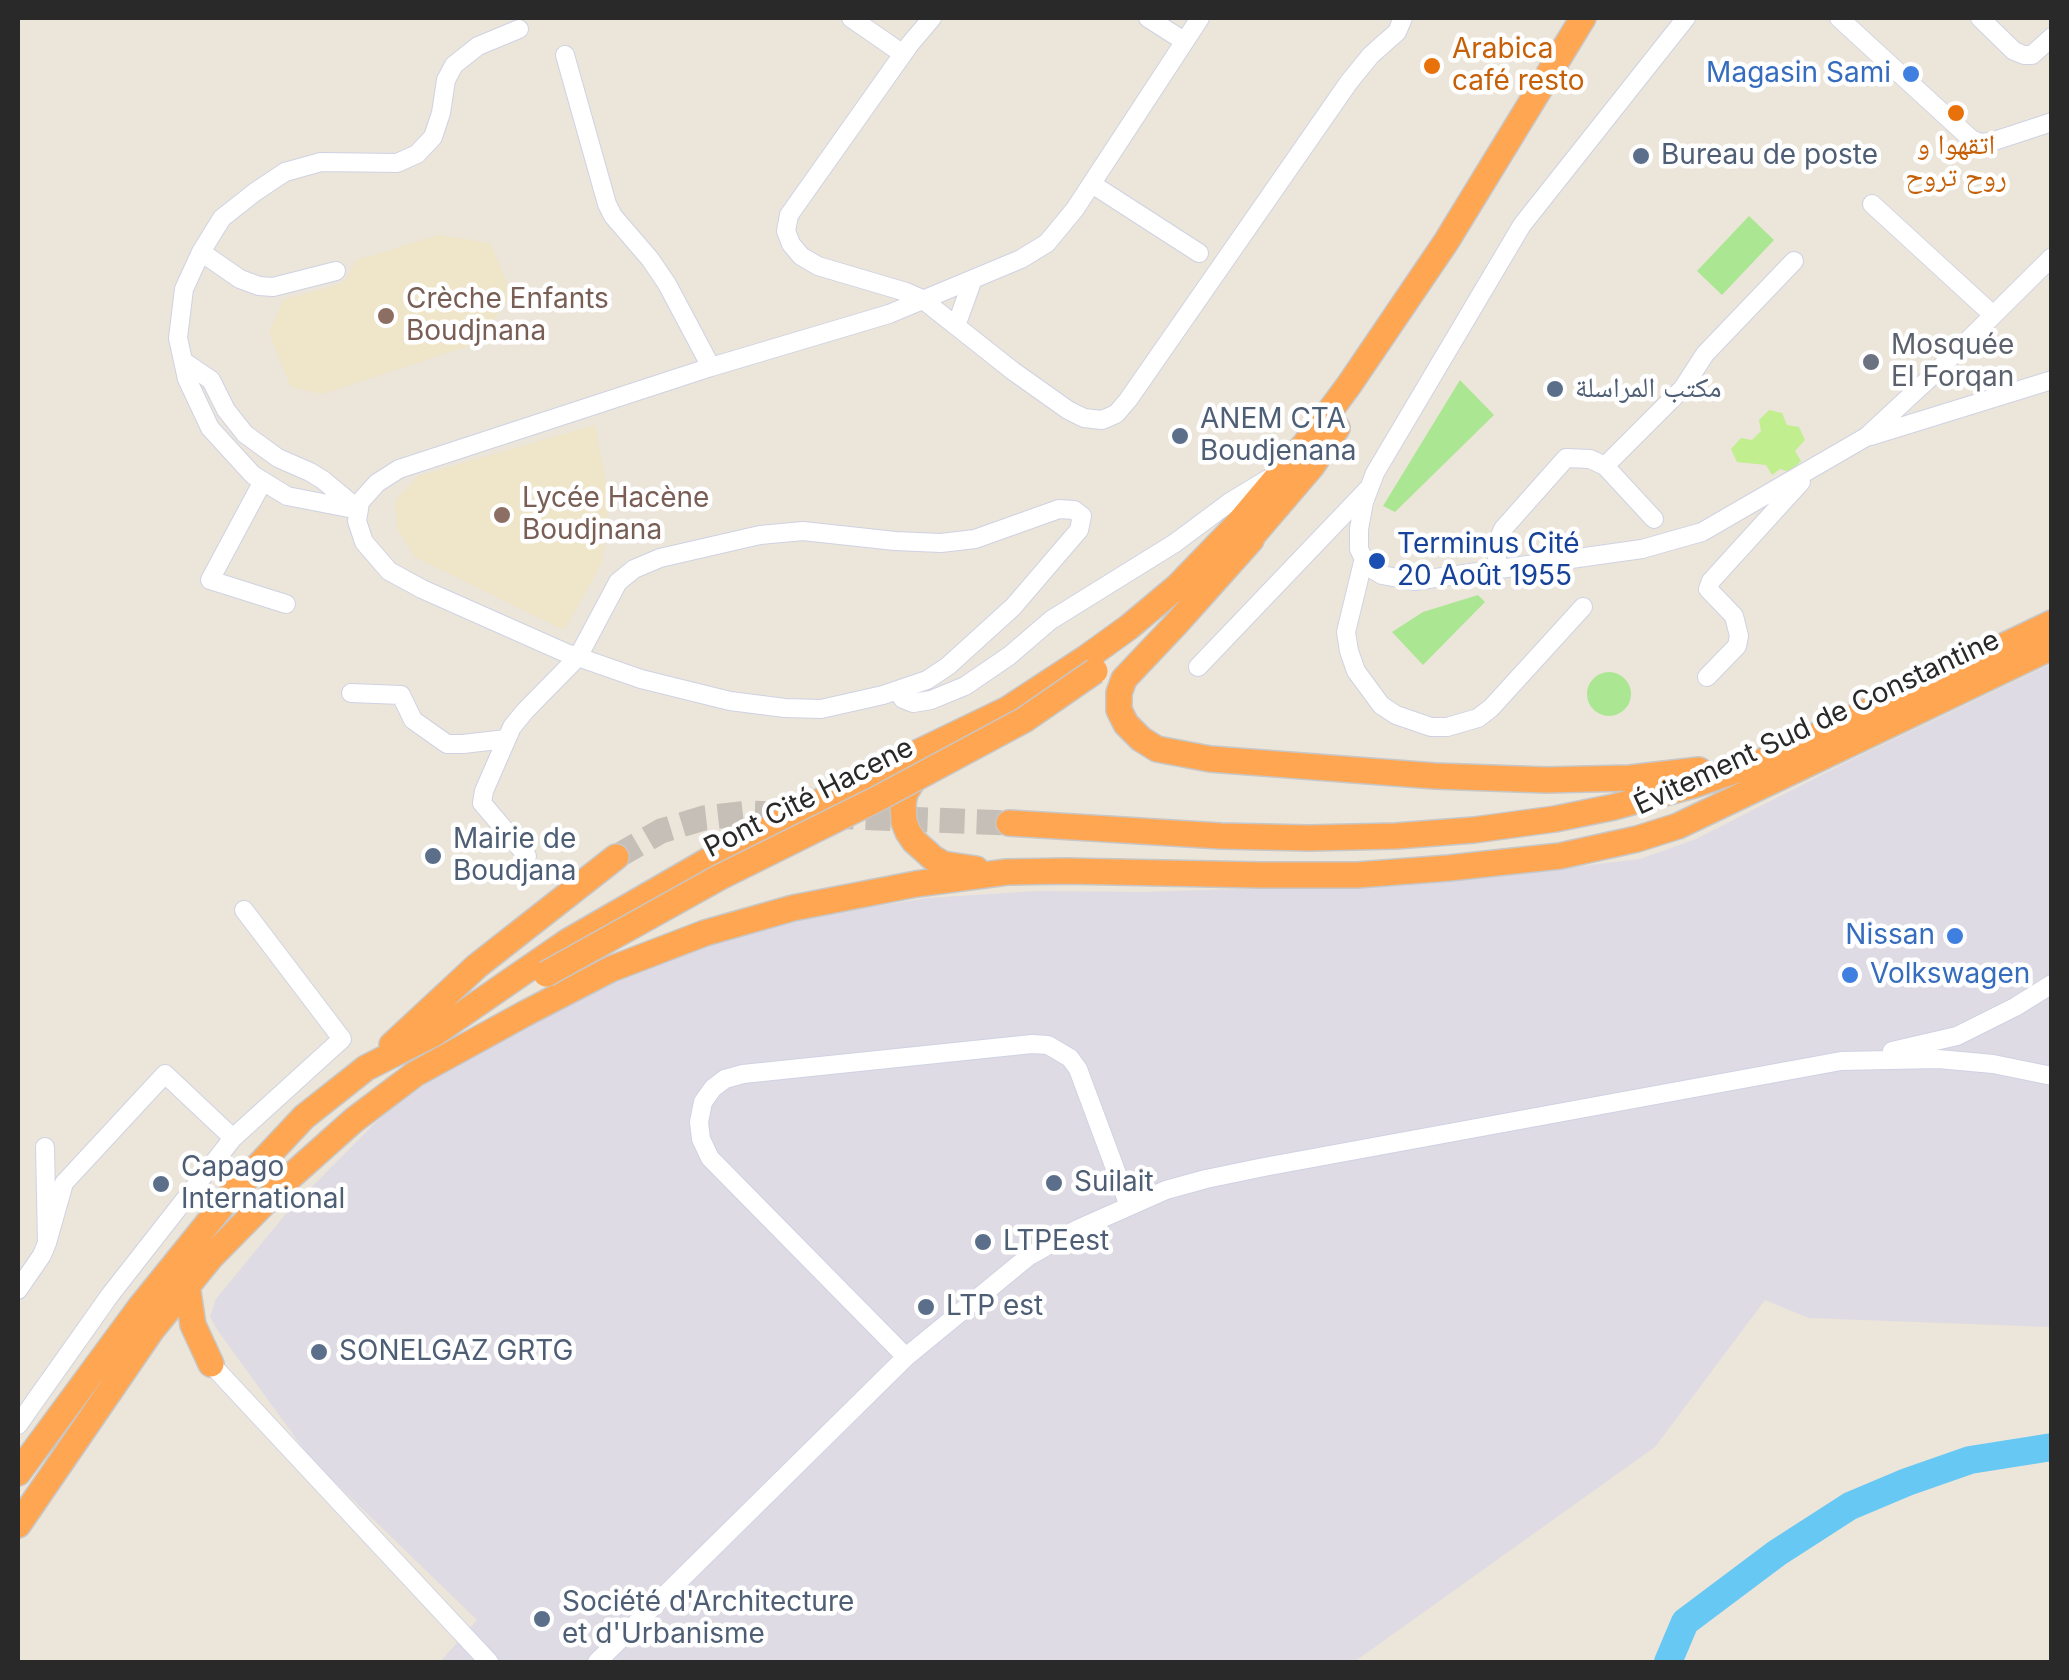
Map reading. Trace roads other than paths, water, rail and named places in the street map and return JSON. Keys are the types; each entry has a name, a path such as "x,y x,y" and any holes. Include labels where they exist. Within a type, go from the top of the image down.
{"highway":[{"name":"Pont Cité Hacene","path":"544,967 567,942 723,852 1008,709 1067,672 1178,586 1285,468 1348,385 1446,242 1583,18"},
{"path":"1596,18 1460,241 1322,450 1250,540 1124,679 1119,710 1141,740 1156,749 1291,767 1546,780 1630,778 1686,772 1778,754"},
{"name":"Pont Cité Hacene","path":"544,967 1024,720 1169,615 1250,540"},
{"name":"Évitement Sud de Constantine","path":"1009,823 1291,838 1396,836 1554,819 1694,785 1778,754 2052,623"},
{"name":"Évitement Sud de Constantine","path":"1007,872 1357,875 1579,852 1678,826 2052,648"},
{"path":"936,744 905,794 902,810 908,832 922,850 943,864 1007,872"},
{"path":"18,1474 141,1306 229,1197 304,1117 366,1068 477,966 616,857"},
{"path":"415,1074 611,969 706,934 793,908 916,884 1007,872"},
{"path":"366,1068 435,1033 544,967"},
{"path":"18,1525 151,1330 187,1285 289,1178 354,1120 544,967"},
{"path":"187,1285 192,1325 211,1364"},
{"path":"151,1330 179,1338 211,1364"}],"street":[{"path":"850,18 903,54"},
{"path":"932,18 788,215 786,231 791,244 818,266 922,300 1068,410 1084,418 1102,420 1116,414 1128,400 1349,82 1397,32 1403,18"},
{"path":"1148,18 1184,41"},
{"path":"527,856 482,803 484,792 512,726 578,657 618,582 634,569 660,558 760,534 802,531 895,542 941,542 975,539 1059,509 1074,510 1082,516 1079,530 1012,607 948,666 927,680 898,690 821,709 730,701 687,692 578,657 440,597 390,571 364,542 357,521 360,502 377,483 399,469 890,314 1021,259 1046,243 1075,209 1200,18"},
{"path":"1686,18 1522,225 1374,473 1359,530 1359,548 1367,566 1382,575 1414,581 1642,549 1702,532 1866,438 2052,380"},
{"path":"1839,18 1980,144 2052,122"},
{"path":"1980,18 2014,51 2024,55 2032,54 2052,37"},
{"path":"359,510 287,496 252,475 210,428 186,379 178,338 184,289 200,252 222,218 285,172 322,162 397,163 417,154 433,136 446,80 454,64 478,46 519,29"},
{"path":"565,55 606,204 667,284 711,368"},
{"path":"1092,184 1199,253 1233,250"},
{"path":"1872,204 1993,316"},
{"path":"200,252 240,279 259,286 336,271"},
{"path":"1199,253 1206,289"},
{"path":"1866,438 2052,257"},
{"path":"1605,466 1683,388 1705,354 1794,261"},
{"path":"956,326 973,279"},
{"path":"183,361 211,380 226,410 245,434 278,458 310,472 359,510"},
{"path":"1498,569 1496,545 1503,529 1566,458 1590,459 1605,466 1654,518"},
{"path":"1707,678 1737,646 1740,636 1734,616 1708,589 1711,580 1817,464"},
{"path":"898,690 903,699 913,703 932,700 965,686 1009,656 1050,620 1175,543 1285,468"},
{"path":"262,481 210,580 286,604"},
{"path":"1198,666 1369,489"},
{"path":"1364,558 1346,632 1356,671 1381,705 1396,716 1431,727 1448,727 1478,718 1583,606"},
{"path":"350,693 401,695 413,720 446,744 506,739"},
{"path":"18,1425 172,1214 234,1138 342,1040 244,910"},
{"path":"597,1662 906,1357 1029,1256 1129,1206 1166,1190 1244,1171 1930,1044 1957,1036 2052,984"},
{"path":"906,1357 710,1158 698,1122 703,1102 725,1078 1048,1045 1070,1058 1078,1069 1129,1206"},
{"path":"1841,1061 1938,1060 1993,1064 2052,1076"},
{"path":"18,1290 42,1256 64,1184 165,1074 234,1138"},
{"path":"46,1148 47,1243"},
{"path":"172,1214 198,1235"},
{"path":"211,1364 489,1662"}],"waterway":[{"path":"1668,1662 1685,1622 1777,1553 1850,1506 1970,1460 2052,1447"}],"tunnel":[{"path":"616,857 661,831 704,818 748,813 1009,823"}],"place":[{"name":"Arabica café resto","path":"1432,66"},
{"name":"Magasin Sami","path":"1911,74"},
{"name":"اتقهوا و روح تروح","path":"1956,113"},
{"name":"Bureau de poste","path":"1641,156"},
{"name":"Crèche Enfants Boudjnana","path":"386,316"},
{"name":"Mosquée El Forqan","path":"1871,362"},
{"name":"مكتب المراسلة","path":"1555,389"},
{"name":"ANEM CTA Boudjenana","path":"1180,436"},
{"name":"Lycée Hacène Boudjnana","path":"502,515"},
{"name":"Terminus Cité 20 Août 1955","path":"1377,561"},
{"name":"Mairie de Boudjana","path":"433,856"},
{"name":"Nissan","path":"1955,936"},
{"name":"Volkswagen","path":"1850,975"},
{"name":"Suilait","path":"1054,1183"},
{"name":"Capago International","path":"161,1184"},
{"name":"LTPEest","path":"983,1242"},
{"name":"LTP est","path":"926,1307"},
{"name":"SONELGAZ GRTG","path":"319,1352"},
{"name":"Société d'Architecture et d'Urbanisme","path":"542,1619"}]}
